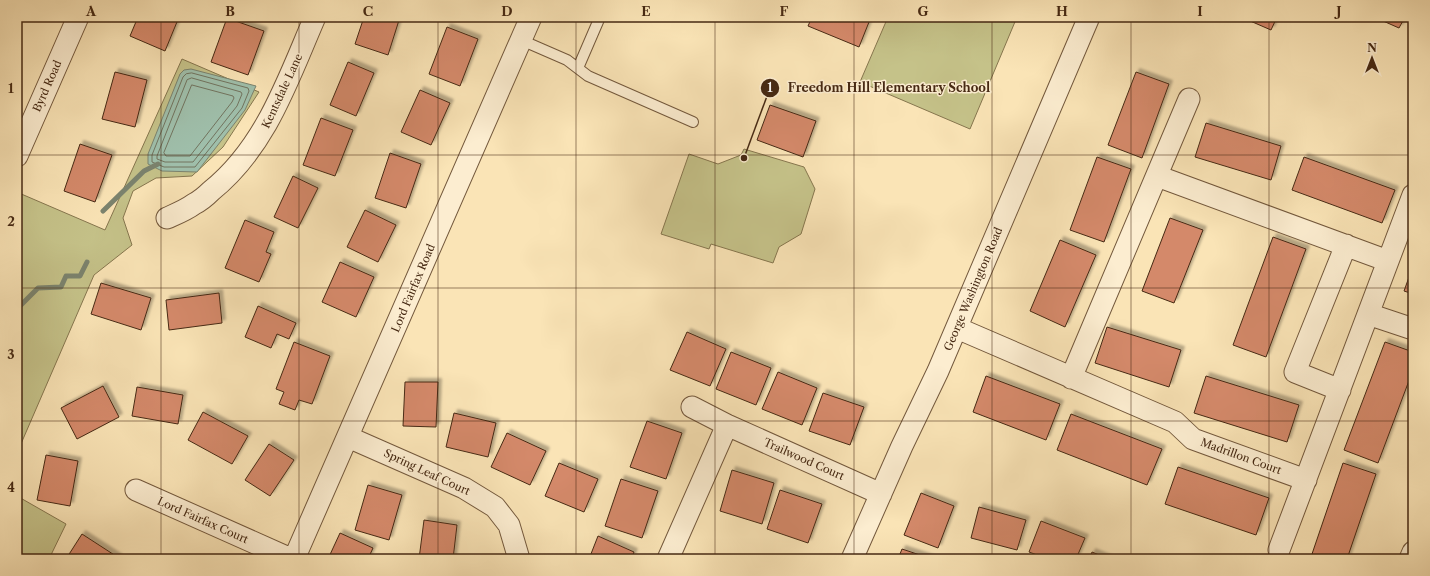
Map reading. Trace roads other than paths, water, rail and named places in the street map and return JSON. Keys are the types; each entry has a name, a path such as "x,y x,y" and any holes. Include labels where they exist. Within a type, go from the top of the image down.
{"street":[{"name":"Byrd Road","path":"17,156 78,17"},
{"name":"Kentsdale Lane","path":"167,218 195,204 220,184 241,162 262,133 275,109 315,17"},
{"name":"Lord Fairfax Road","path":"292,559 348,437 531,17"},
{"name":"George Washington Road","path":"852,559 902,446 957,328 1090,17"},
{"path":"1071,378 1190,99"},
{"path":"1158,176 1388,261"},
{"path":"1279,550 1413,195"},
{"path":"1340,390 1295,372 1346,245"},
{"path":"1368,314 1413,329"},
{"name":"Madrillon Court","path":"957,328 1175,422 1193,439 1306,480"},
{"name":"Trailwood Court","path":"692,407 727,425 881,494"},
{"path":"668,559 727,425"},
{"name":"Spring Leaf Court","path":"348,437 464,488 495,507 508,525 520,559"},
{"name":"Lord Fairfax Court","path":"136,490 292,559"},
{"path":"1410,559 1413,552"}],"lane":[{"path":"578,68 600,17"},
{"path":"521,40 567,60 588,76 692,122"}],"water":[{"path":"191,69 256,86 245,110 197,172 162,171 148,164 148,154 180,74 184,70"}],"waterway":[{"path":"103,211 144,171 158,164"},
{"path":"17,309 38,288 61,287 66,276 80,276 87,262"}],"place":[{"name":"Freedom Hill Elementary School","path":"744,158"}]}
